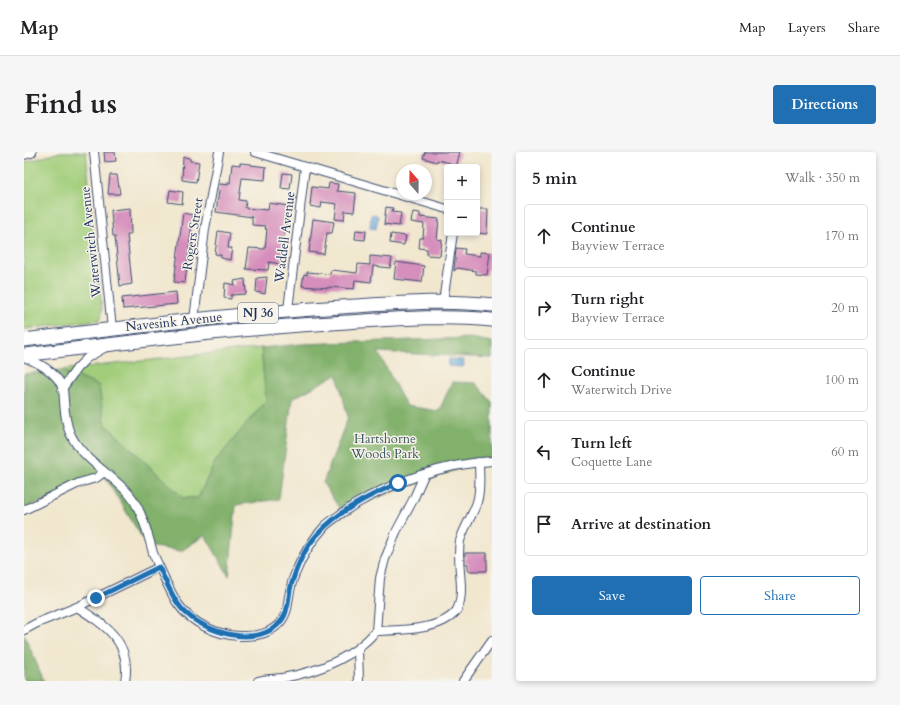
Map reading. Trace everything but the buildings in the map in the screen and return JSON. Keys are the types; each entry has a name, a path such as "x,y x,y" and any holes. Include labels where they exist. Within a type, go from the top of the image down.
{"highway":[{"name":"Navesink Avenue","path":"24,340 288,310 443,302 492,305"},
{"name":"Navesink Avenue","path":"24,356 111,344 311,324 446,317 492,320"}],"street":[{"path":"24,154 31,152"},
{"name":"Waterwitch Avenue","path":"94,152 112,329"},
{"name":"Rogers Street","path":"194,320 205,229 219,152"},
{"path":"255,152 444,208"},
{"name":"Waddell Avenue","path":"288,310 305,166"},
{"path":"443,302 453,236"},
{"path":"62,388 77,368 87,358 111,344"},
{"path":"24,356 53,373 62,388 66,416 71,436 78,446 129,494 133,500 142,517 159,567 178,603 189,617 209,629 222,633 246,636 257,635 269,632 275,628 283,619 291,584 310,543 327,524 342,513 363,500 398,483 442,469 492,461"},
{"path":"376,631 422,628 446,619 457,609 461,598 459,560 460,542 464,529 477,503 479,494 479,462"},
{"path":"24,510 79,483 96,478 104,472"},
{"path":"258,681 311,671 336,661 358,649 376,631 380,578 396,532 424,475"},
{"path":"24,630 77,607 159,567"},
{"path":"77,607 98,621 112,633 124,655 126,662 125,681"},
{"path":"463,681 492,640"},
{"path":"358,649 359,681"}],"green space":[{"path":"60,152 86,152 102,310 101,319 24,329 24,163"},
{"name":"Hartshorne Woods Park","path":"470,338 492,342 492,358 378,352 406,406 439,411 452,382 476,383 492,402 492,457 341,511 323,483 348,417 337,374 292,399 279,499 236,505 229,576 205,535 181,551 147,546 105,477 24,508 24,374 60,370 99,386 104,423 183,498 198,498 215,462 266,400 261,348 301,344"},
{"path":"261,348 266,400 215,462 198,498 183,498 104,423 99,386 60,370"},
{"path":"24,634 44,681 24,681"}],"water":[{"path":"375,214 378,216 376,229 370,228 371,215"},
{"path":"449,359 463,360 463,367 448,366"}],"route":[{"path":"96,598 159,567 182,609 189,617 198,623 209,629 237,636 257,635 269,632 283,619 295,573 310,543 316,535 327,524 342,513 363,500 398,483"}]}
